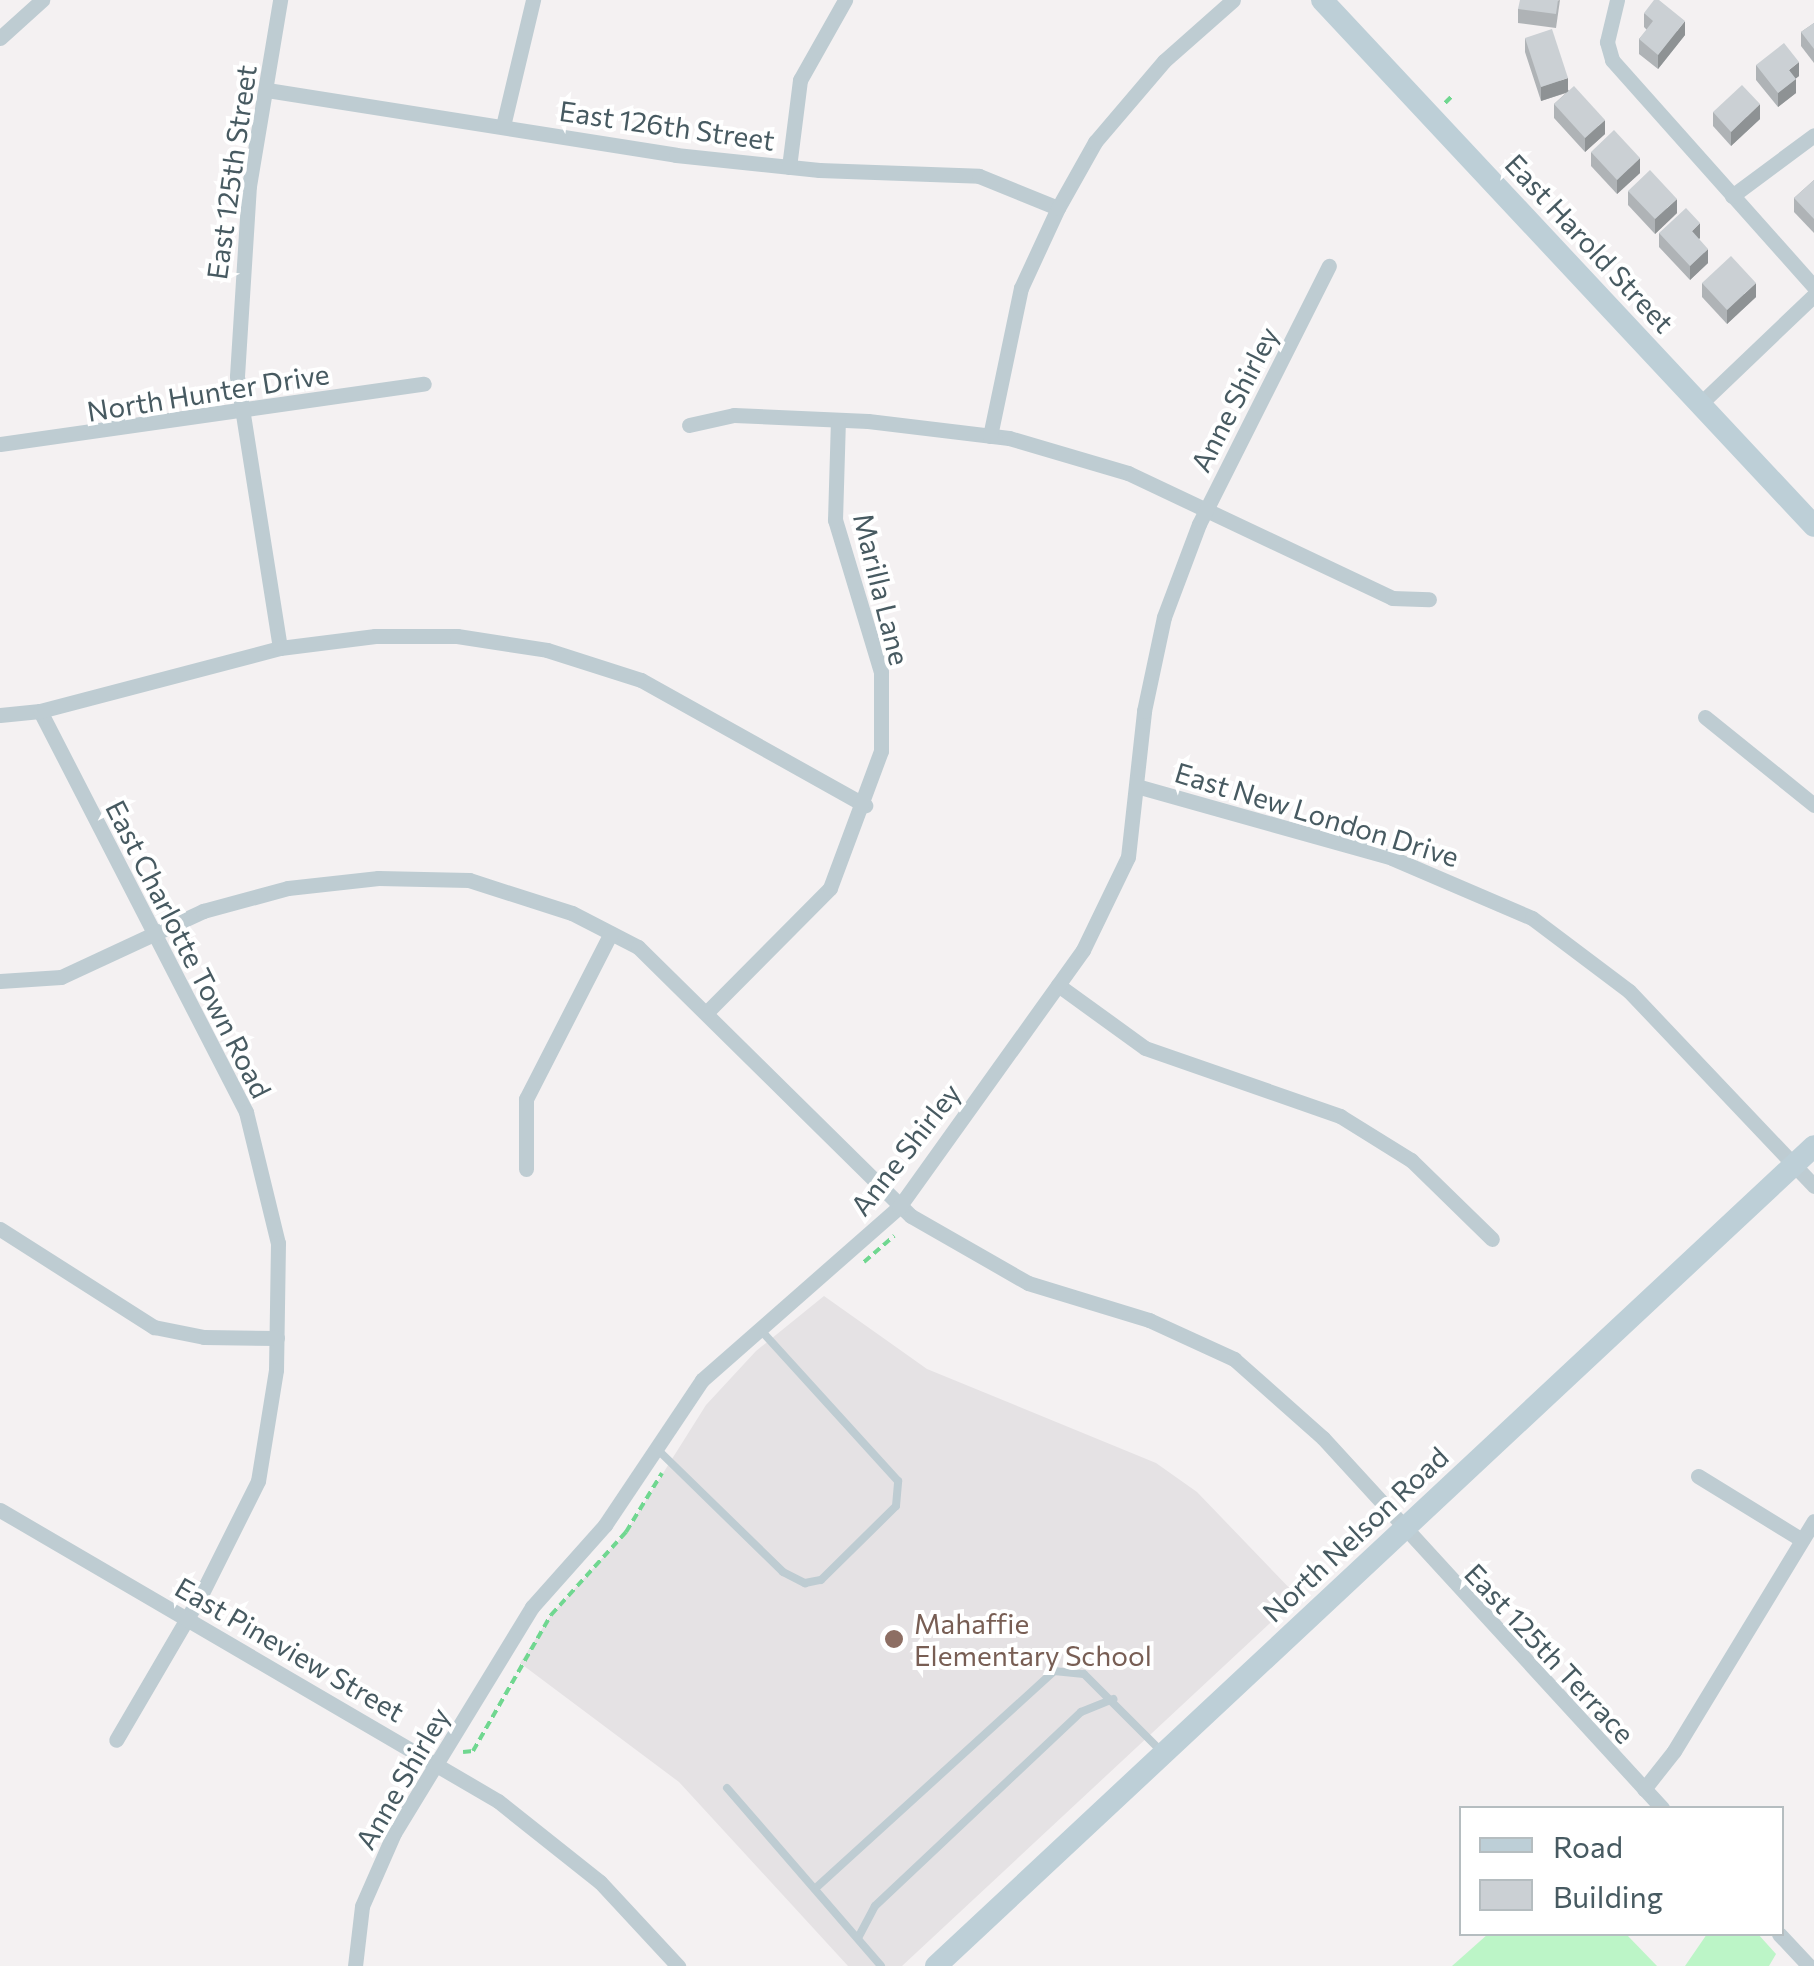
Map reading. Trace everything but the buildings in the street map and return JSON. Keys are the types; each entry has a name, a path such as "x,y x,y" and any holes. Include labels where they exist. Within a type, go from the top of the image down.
{"street":[{"path":"0,38 42,0"},
{"name":"East 125th Street","path":"280,0 239,278 238,376 280,648"},
{"path":"503,126 533,0"},
{"path":"790,167 800,80 845,0"},
{"path":"990,436 1021,288 1058,208 1095,142 1164,62 1233,0"},
{"name":"East Harold Street","path":"1322,0 1814,526"},
{"path":"1616,0 1607,42 1638,94 1814,287"},
{"name":"East 126th Street","path":"267,90 790,167 979,176 1058,208"},
{"path":"1732,196 1814,134"},
{"name":"Anne Shirley","path":"355,1966 362,1906 394,1834 532,1607 664,1454 702,1380 905,1211 1058,985 1128,857 1140,788 1144,711 1164,617 1206,509 1329,266"},
{"path":"1700,404 1814,295"},
{"name":"North Hunter Drive","path":"0,444 245,414 424,384"},
{"path":"689,424 734,416 838,420 990,436 1128,473 1392,598 1430,599"},
{"name":"Marilla Lane","path":"708,1012 830,888 865,805 880,751 881,672 835,520 838,420"},
{"path":"0,715 40,710 280,648 375,636 457,636 546,650 641,680 865,805"},
{"name":"East Charlotte Town Road","path":"40,710 246,1112 278,1243 277,1338 258,1481 188,1619 116,1740"},
{"path":"1705,718 1814,805"},
{"name":"East New London Drive","path":"1140,788 1392,858 1532,918 1629,991 1814,1186"},
{"name":"East 125th Terrace","path":"0,981 61,977 204,911 288,888 378,878 469,880 572,913 638,947 905,1211 1028,1283 1149,1320 1234,1359 1322,1438 1403,1531 1660,1806"},
{"path":"526,1170 526,1099 611,933"},
{"path":"1058,985 1145,1048 1340,1116 1411,1160 1492,1239"},
{"name":"North Nelson Road","path":"936,1966 1814,1146"},
{"path":"0,1230 154,1327 204,1337 277,1338"},
{"path":"1698,1476 1802,1540"},
{"name":"East Pineview Street","path":"0,1510 498,1801 600,1882 678,1966"},
{"path":"1644,1789 1674,1751 1814,1521"},
{"path":"1780,1936 1809,1966"}],"lane":[{"path":"664,1454 783,1572 805,1583 820,1580 896,1506 898,1481 760,1328"},
{"path":"818,1886 1054,1670 1084,1674 1164,1754"},
{"path":"858,1938 875,1906 994,1793 1081,1712 1113,1699"},
{"path":"727,1788 818,1886 882,1966"}],"path":[{"path":"854,1270 905,1211"},
{"path":"450,1745 474,1751 551,1615 626,1532 664,1454"}],"shaded area":[{"name":"Mahaffie Elementary School","path":"824,1296 927,1369 1156,1463 1197,1492 1298,1597 902,1966 848,1966 679,1782 520,1663 551,1615 626,1532 706,1405 756,1351"}],"green space":[{"path":"1486,1936 1628,1936 1657,1966 1452,1966"},
{"path":"1706,1936 1760,1936 1776,1954 1769,1966 1685,1966"}],"place":[{"name":"Mahaffie Elementary School","path":"894,1639"}]}
